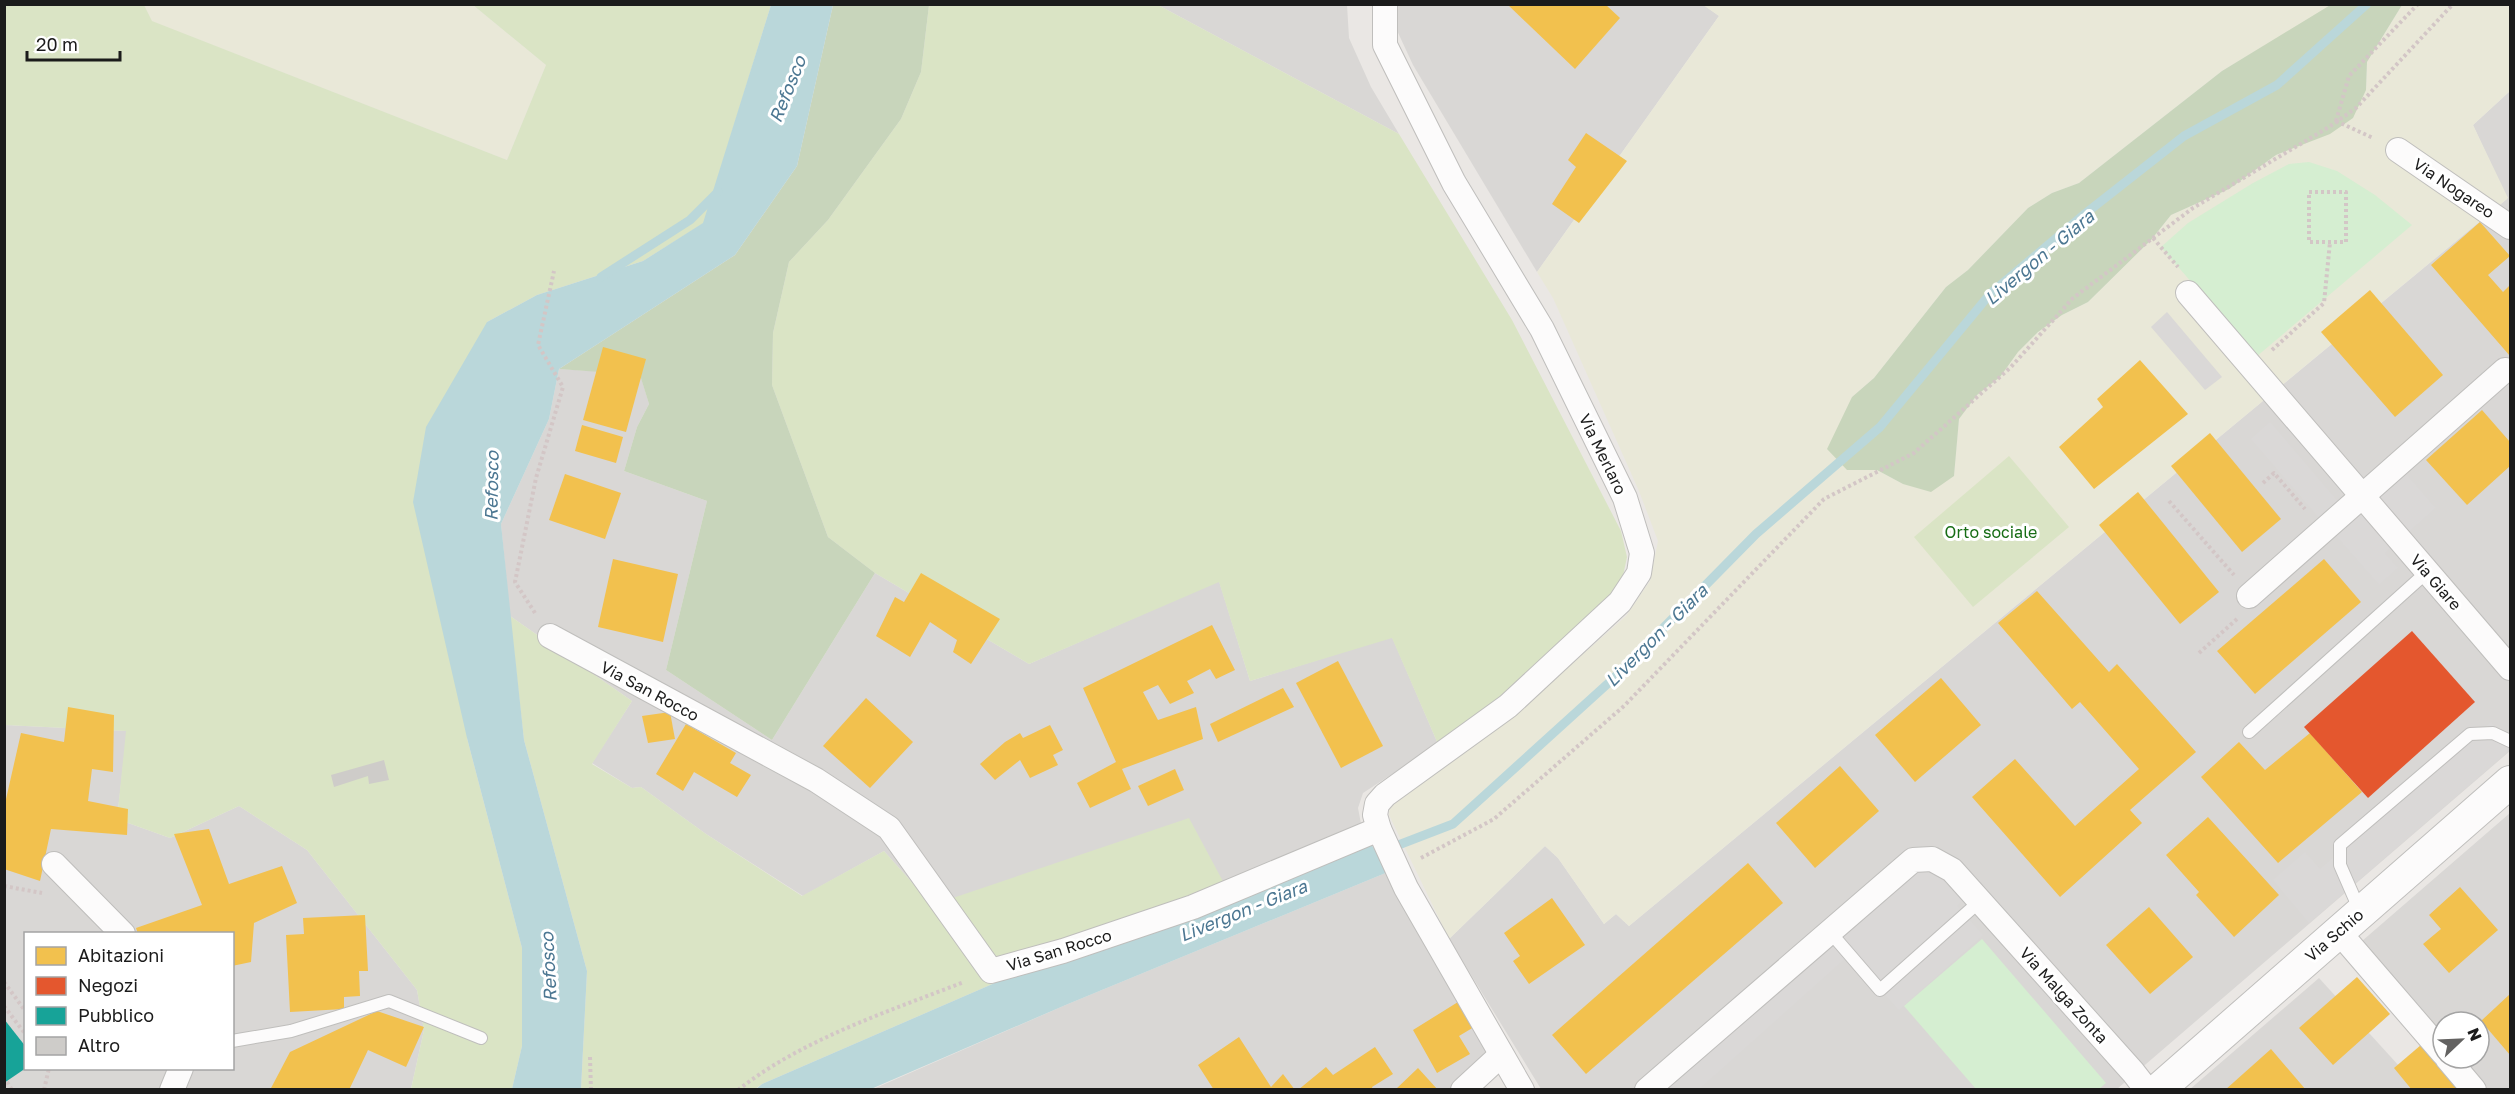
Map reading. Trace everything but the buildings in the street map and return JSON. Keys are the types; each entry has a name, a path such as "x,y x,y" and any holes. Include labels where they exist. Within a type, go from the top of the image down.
{"street":[{"name":"Via Merlaro","path":"1379,829 1375,815 1377,804 1385,795 1508,706 1620,602 1639,573 1642,552 1625,498 1542,329 1454,183 1385,45 1385,4"},
{"name":"Via Nogareo","path":"2398,150 2511,227"},
{"name":"Via Giare","path":"2188,293 2511,668"},
{"path":"2250,595 2505,370"},
{"name":"Via San Rocco","path":"550,636 816,780 889,828 991,971 1063,951 1193,907 1379,829"},
{"name":"Via Schio","path":"2158,1089 2511,782"},
{"path":"1379,829 1402,879 1522,1089"},
{"name":"Via Malga Zonta","path":"1647,1089 1913,860 1932,860 1952,870 2147,1089"},
{"path":"54,864 122,932"},
{"path":"2349,922 2431,1036"},
{"path":"1463,1089 1501,1054"},
{"path":"172,1089 180,1070"},
{"path":"2457,1070 2474,1089"}],"lane":[{"path":"2249,732 2427,572"},
{"path":"2349,922 2340,865 2340,845 2470,734 2493,733 2511,741"},
{"path":"1830,932 1880,990 1979,902"},
{"path":"234,1041 291,1031 389,1001 481,1038"}],"path":[{"path":"2336,121 2349,75 2418,4"},
{"path":"1402,879 1494,819 1623,706 1824,499 1914,453 2011,366 2073,298 2193,208 2356,108 2453,4"},
{"path":"2336,121 2398,150"},
{"path":"2309,192 2346,192 2346,242 2330,242 2309,242 2309,192"},
{"path":"2252,367 2324,303 2330,242"},
{"path":"550,636 515,582 536,478 563,387 538,345 554,271"},
{"path":"2263,483 2274,473 2324,530"},
{"path":"2169,501 2255,603 2199,653"},
{"path":"738,1089 755,1076 838,1032 991,971"},
{"path":"4,982 24,1009"},
{"path":"4,1006 24,1032"},
{"path":"590,1057 591,1089"},
{"path":"44,1089 49,1070"},
{"path":"7,1082 12,1089"}],"shaded area":[{"path":"1395,4 1703,4 1719,16 1537,272 1413,65 1394,24"},
{"path":"1158,5 1347,5 1349,38 1371,87 1399,134"},
{"path":"2510,91 2510,751 2117,1089 1541,1089 1449,939 1545,846 1558,858 1604,924 1616,914 1629,926 2507,199 2473,125"},
{"path":"2167,312 2222,377 2205,390 2151,327"},
{"path":"559,369 640,374 649,404 637,427 624,471 707,501 666,670 772,740 875,573 1029,664 1219,581 1250,681 1392,637 1438,744 1363,793 1358,808 1362,829 1226,887 932,905 884,851 803,896 706,834 641,787 632,788 592,763 632,701 510,616 501,524 549,419"},
{"path":"2270,422 2340,504 2321,520 2251,439"},
{"path":"2402,469 2436,508 2385,553 2398,568 2379,585 2336,536 2387,491 2383,485"},
{"path":"2491,722 2510,745 2510,750 2309,923 2273,880 2305,852 2320,869"},
{"path":"5,725 127,731 117,819 170,838 239,806 307,850 417,990 424,1030 411,1089 5,1090"},
{"path":"2510,813 2510,1089 2483,1089 2466,1070 2491,1070 2491,1010 2431,1010 2431,1032 2354,948"},
{"path":"1928,857 1965,898 1957,906 1983,935 1899,1010 1849,955 1699,1089 1667,1090"},
{"path":"1388,872 1495,1061 1463,1090 871,1090 1068,1004"},
{"path":"2319,978 2420,1089 2189,1090"}],"green space":[{"path":"2332,4 2402,5 2367,62 2366,90 2353,118 2330,134 2276,155 2229,189 2171,215 2151,240 2088,302 2062,315 2038,332 2018,352 2000,377 1977,395 1959,419 1954,476 1931,492 1903,484 1877,470 1847,470 1827,449 1852,397 1874,378 1946,287 1968,270 2028,208 2052,193 2079,183 2222,71"},
{"path":"5,5 144,5 152,21 507,160 546,65 473,5 771,5 704,223 643,261 537,295 487,322 467,738 522,948 522,1046 512,1089 411,1089 424,1030 417,990 307,850 239,806 170,838 117,819 126,731 5,725"},
{"path":"144,5 473,5 546,65 507,160 151,21"},
{"path":"833,5 929,5 921,72 901,119 828,220 789,262 773,333 772,385 828,537 875,573 772,740 666,670 707,501 624,471 637,427 649,404 640,375 559,369 735,255 797,166"},
{"path":"929,5 1158,5 1399,134 1512,320 1621,531 1627,557 1623,576 1606,601 1502,698 1438,744 1392,638 1250,681 1219,582 1029,664 875,573 828,537 772,385 773,333 789,262 828,220 901,119 921,72"},
{"path":"1703,5 2332,5 2222,71 2079,183 2052,193 2028,208 1968,270 1946,287 1874,378 1852,397 1847,470 1877,470 1903,484 1954,476 1959,419 1977,395 2000,377 2018,352 2038,332 2062,315 2088,302 2151,240 2171,215 2229,189 2276,155 2302,143 2366,90 2367,62 2402,5 2510,5 2510,91 2473,125 2508,198 1629,926 1616,914 1604,924 1558,858 1545,846 1449,939 1389,815 1390,803 1510,719 1626,616 1650,581 1658,541 1639,491 1553,298 1537,272 1719,16"},
{"path":"2309,162 2337,171 2375,195 2412,225 2256,357 2161,247 2188,223 2253,183 2289,164"},
{"name":"Orto sociale","path":"2009,456 2069,527 1973,607 1914,537"},
{"path":"510,616 632,701 592,764 632,788 641,787 706,834 802,896 884,851 932,905 1189,818 1226,887 1004,979 755,1089 581,1089 587,971 524,740"},
{"path":"1982,939 2106,1083 2099,1089 1976,1089 1904,1006"}],"water":[{"path":"771,5 833,5 797,166 735,255 559,369 549,419 501,524 524,740 587,971 581,1089 512,1089 522,1046 522,948 467,738 413,502 426,427 487,322 537,295 643,261 703,223"},
{"path":"1362,829 1388,872 1068,1004 871,1089 755,1090 762,1084 1004,979"}],"waterway":[{"name":"Livergon - Giara","path":"1388,849 1453,824 1614,678 1756,534 1880,427 1990,294 2086,213 2184,136 2277,85 2367,4"},
{"name":"Refosco","path":"601,277 690,220 718,192"}]}
